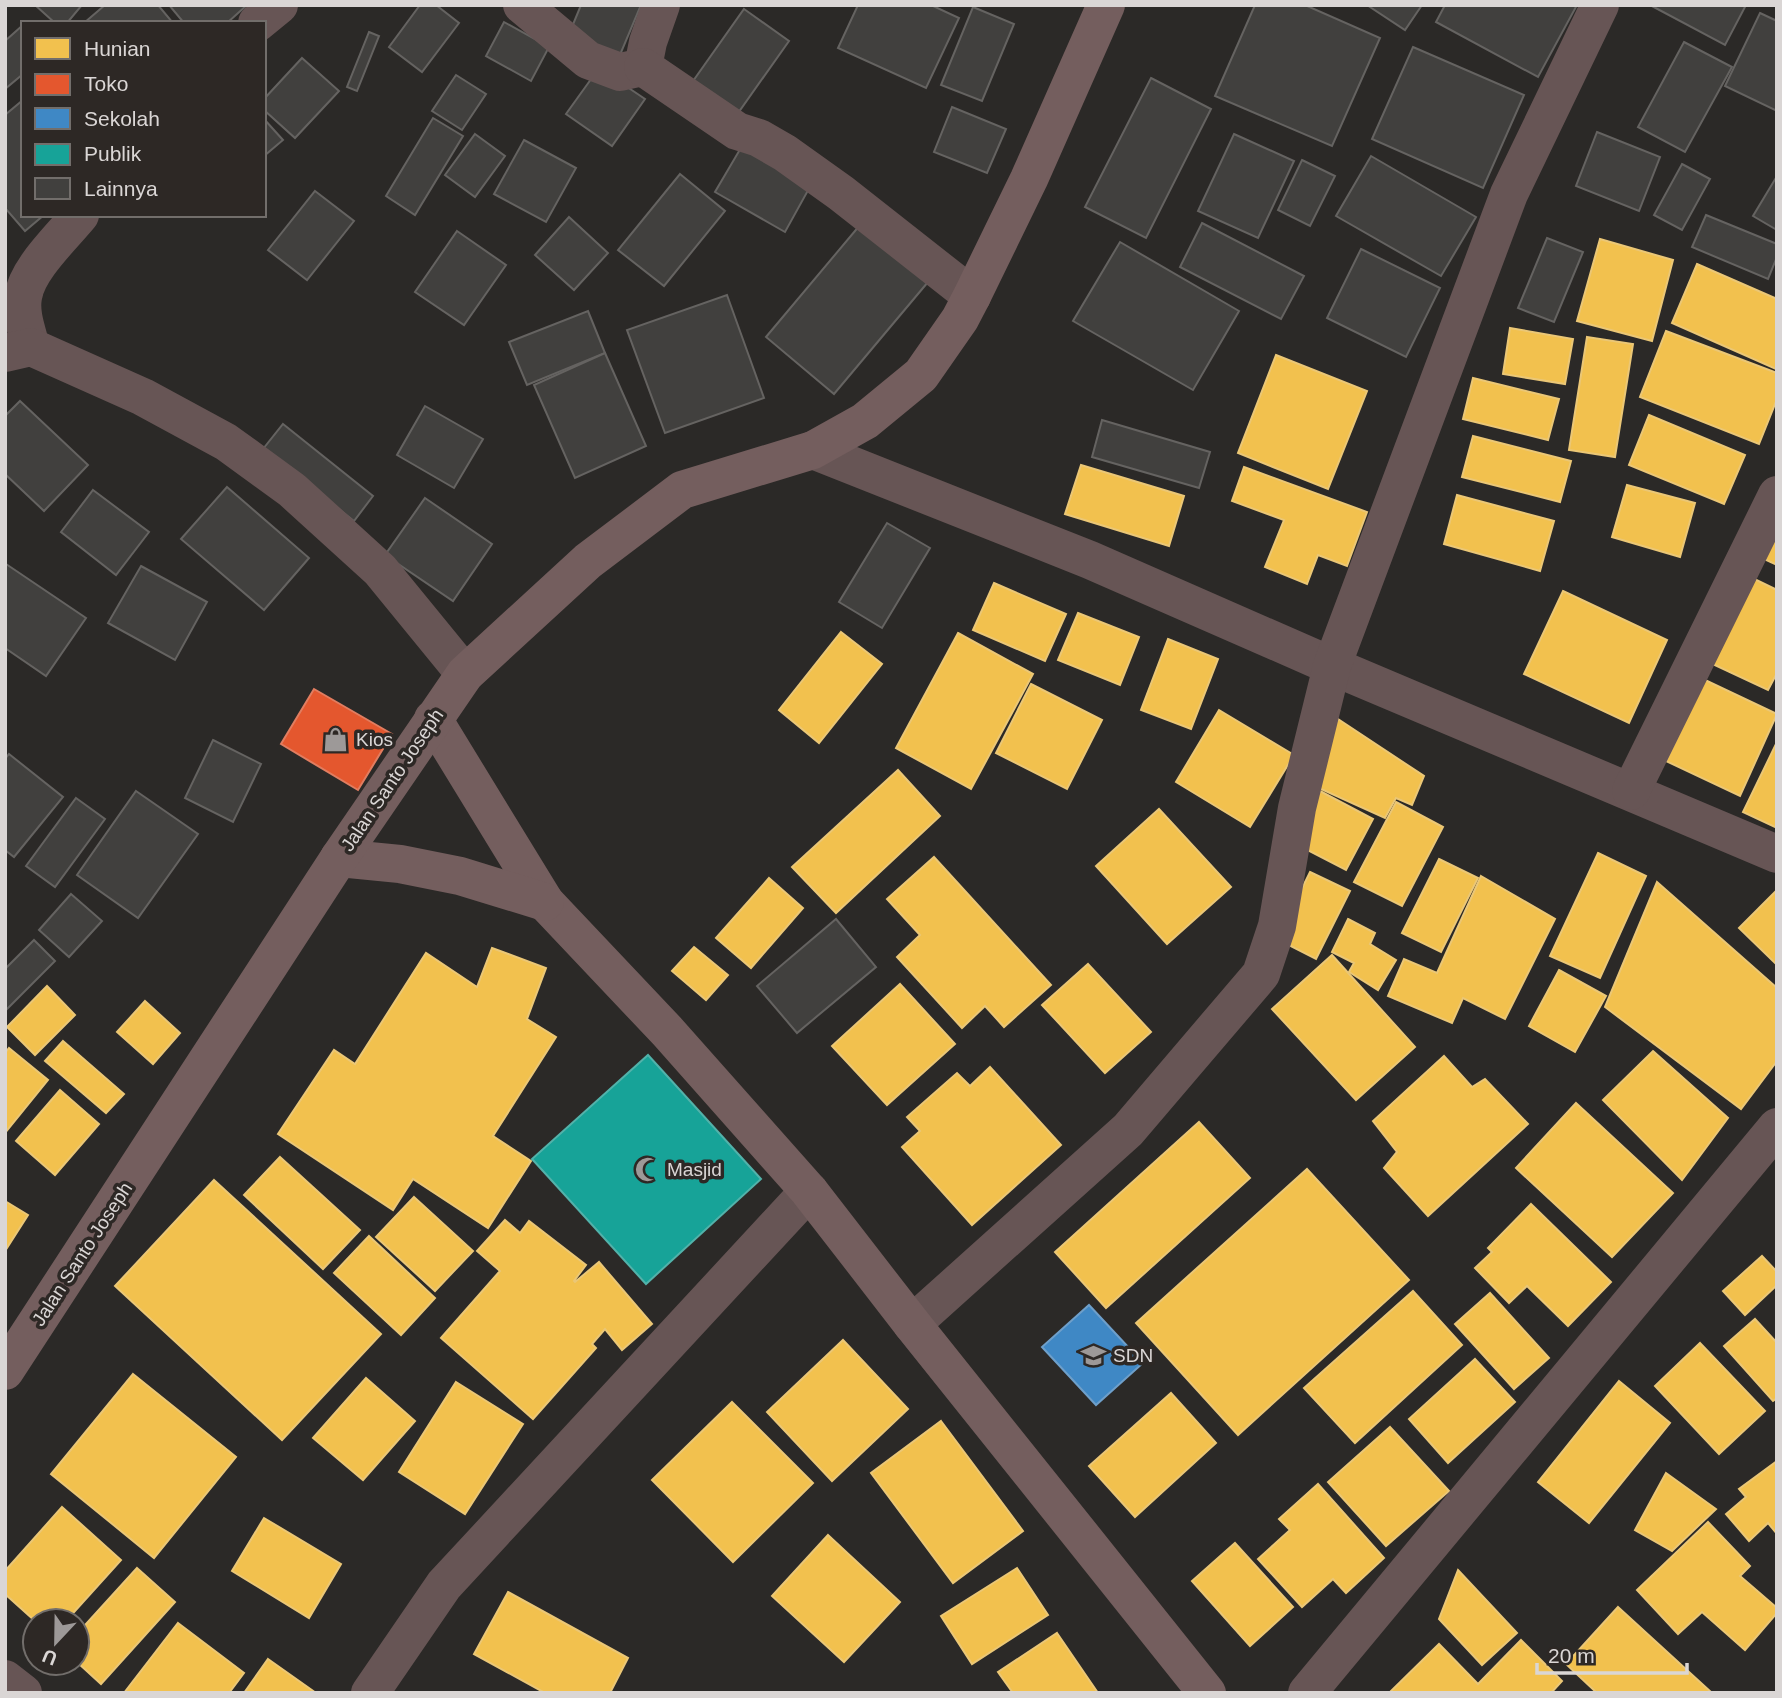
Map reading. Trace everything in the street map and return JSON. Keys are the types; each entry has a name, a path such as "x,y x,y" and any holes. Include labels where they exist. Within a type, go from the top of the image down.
{"main road":[{"name":"Jalan Santo Joseph","path":"5,1371 339,858 465,674 587,561 682,491 813,450 865,421 921,375 972,296 1106,5"},
{"path":"433,719 545,902 667,1031 809,1191 1207,1693"},
{"path":"339,858 400,864 460,876 545,902"}],"street":[{"path":"259,21 279,5"},
{"path":"522,5 588,60 621,72 643,67 737,131 759,138 785,153 841,192 972,296"},
{"path":"643,67 648,42 661,5"},
{"path":"912,1324 1128,1130 1261,974 1277,926 1297,808 1332,666 1509,194 1600,5"},
{"path":"78,217 31,275 23,297 18,350 143,397 226,442 292,490 380,570 465,674"},
{"path":"813,450 1090,560 1332,666 1777,854"},
{"path":"1631,791 1777,495"},
{"path":"1307,1693 1777,1127"},
{"path":"370,1693 444,1585 809,1191"},
{"path":"5,1679 23,1693"}],"building: Hunian":[{"path":"1600,239 1673,260 1652,341 1577,321"},
{"path":"1697,264 1777,299 1776,369 1672,323"},
{"path":"1510,328 1573,339 1565,384 1503,374"},
{"path":"1666,331 1777,373 1777,399 1759,444 1640,397"},
{"path":"1587,337 1633,344 1615,457 1569,450"},
{"path":"1276,355 1367,391 1328,489 1238,453"},
{"path":"1473,378 1559,399 1548,440 1463,419"},
{"path":"1649,415 1745,455 1724,504 1629,465"},
{"path":"1473,436 1571,461 1560,502 1462,477"},
{"path":"1081,465 1184,496 1169,546 1065,514"},
{"path":"1244,467 1367,512 1347,566 1318,555 1307,584 1265,567 1284,520 1232,501"},
{"path":"1627,485 1695,503 1680,557 1612,537"},
{"path":"1457,495 1554,521 1540,571 1444,544"},
{"path":"1777,499 1777,565 1751,553"},
{"path":"1744,574 1777,590 1777,673 1768,690 1704,660"},
{"path":"994,583 1066,614 1045,661 973,630"},
{"path":"1563,591 1667,640 1629,723 1524,674"},
{"path":"1078,613 1139,637 1120,685 1058,660"},
{"path":"841,632 882,664 819,743 779,710"},
{"path":"958,633 1033,674 971,789 896,748"},
{"path":"1168,639 1218,659 1191,729 1141,710"},
{"path":"1705,680 1777,714 1740,796 1666,761"},
{"path":"1031,684 1102,720 1067,789 996,753"},
{"path":"1219,710 1294,755 1250,827 1176,782"},
{"path":"1338,719 1424,776 1412,805 1396,798 1385,818 1312,785"},
{"path":"1777,742 1777,828 1743,812"},
{"path":"898,770 940,816 836,913 792,867"},
{"path":"1320,791 1373,819 1346,870 1294,843"},
{"path":"1396,802 1443,827 1402,906 1354,882"},
{"path":"1159,809 1231,887 1167,944 1096,866"},
{"path":"1598,853 1646,876 1600,978 1550,956"},
{"path":"934,857 1051,985 1004,1027 985,1006 962,1028 897,957 920,935 887,899"},
{"path":"1439,859 1478,878 1441,952 1402,933"},
{"path":"1310,872 1350,891 1316,959 1277,939"},
{"path":"1481,876 1555,919 1505,1019 1463,998 1452,1023 1388,996 1404,959 1437,973"},
{"path":"769,878 803,908 751,968 716,938"},
{"path":"1657,882 1777,988 1777,1061 1741,1109 1605,1007"},
{"path":"1777,890 1777,965 1739,928"},
{"path":"1348,919 1375,933 1370,944 1396,960 1378,990 1349,972 1354,963 1332,952"},
{"path":"694,947 728,975 706,1000 672,971"},
{"path":"492,948 546,968 527,1019 556,1037 493,1136 531,1161 488,1228 413,1179 393,1210 278,1134 334,1050 355,1064 426,953 477,987"},
{"path":"1332,955 1415,1047 1356,1100 1272,1009"},
{"path":"1088,964 1151,1032 1105,1073 1042,1005"},
{"path":"1559,970 1606,996 1575,1052 1529,1026"},
{"path":"900,984 955,1044 887,1105 832,1046"},
{"path":"47,986 75,1015 35,1055 7,1027"},
{"path":"145,1001 180,1033 153,1064 117,1032"},
{"path":"63,1041 124,1094 106,1113 45,1061"},
{"path":"9,1048 48,1080 5,1133 5,1053"},
{"path":"1653,1051 1728,1118 1682,1180 1603,1100"},
{"path":"1444,1056 1472,1087 1485,1079 1528,1124 1428,1216 1384,1168 1397,1152 1373,1121"},
{"path":"990,1067 1061,1145 972,1225 902,1147 920,1131 907,1117 957,1073 970,1086"},
{"path":"60,1090 99,1124 55,1175 16,1141"},
{"path":"1576,1103 1673,1193 1612,1257 1516,1168"},
{"path":"1199,1122 1250,1178 1106,1308 1055,1252"},
{"path":"280,1157 360,1230 323,1269 244,1195"},
{"path":"1307,1169 1409,1280 1238,1435 1136,1323"},
{"path":"214,1180 381,1334 282,1440 115,1286"},
{"path":"414,1197 473,1251 435,1291 376,1237"},
{"path":"5,1201 28,1215 5,1251"},
{"path":"1531,1204 1611,1282 1568,1326 1527,1286 1509,1303 1475,1268 1492,1252 1488,1248"},
{"path":"505,1220 520,1233 529,1221 586,1265 575,1282 599,1262 652,1324 622,1350 605,1329 592,1344 596,1348 533,1419 441,1338 500,1271 477,1251"},
{"path":"369,1236 435,1298 401,1335 334,1273"},
{"path":"1762,1256 1777,1272 1777,1285 1745,1315 1723,1291"},
{"path":"1413,1291 1462,1345 1355,1443 1304,1388"},
{"path":"1490,1293 1549,1358 1514,1389 1455,1324"},
{"path":"1755,1319 1777,1343 1777,1398 1773,1401 1724,1346"},
{"path":"843,1340 908,1409 832,1481 767,1412"},
{"path":"1700,1343 1765,1411 1719,1454 1655,1386"},
{"path":"1475,1359 1515,1402 1448,1463 1409,1419"},
{"path":"133,1374 236,1457 154,1558 51,1474"},
{"path":"366,1378 415,1421 363,1480 313,1438"},
{"path":"1619,1381 1670,1423 1589,1523 1538,1482"},
{"path":"456,1382 523,1424 465,1514 399,1472"},
{"path":"1171,1393 1216,1443 1135,1517 1089,1466"},
{"path":"732,1402 813,1483 733,1562 652,1480"},
{"path":"941,1421 1023,1531 953,1583 871,1473"},
{"path":"1390,1427 1449,1491 1386,1546 1328,1482"},
{"path":"1777,1461 1777,1534 1768,1523 1749,1541 1726,1514 1746,1497 1739,1489"},
{"path":"1666,1473 1716,1509 1672,1551 1635,1530"},
{"path":"1318,1484 1384,1558 1346,1593 1333,1579 1302,1607 1258,1559 1290,1530 1279,1519"},
{"path":"62,1507 121,1560 79,1607 21,1608 5,1594 5,1571"},
{"path":"264,1518 341,1564 309,1618 232,1571"},
{"path":"1708,1522 1750,1566 1740,1576 1777,1608 1777,1613 1745,1650 1702,1612 1678,1634 1637,1590"},
{"path":"828,1535 900,1602 844,1662 772,1596"},
{"path":"1235,1543 1293,1607 1250,1646 1192,1581"},
{"path":"137,1568 175,1602 101,1684 91,1675 91,1619"},
{"path":"1017,1568 1048,1615 972,1664 941,1616"},
{"path":"1458,1570 1517,1633 1482,1665 1439,1619"},
{"path":"508,1592 628,1658 610,1693 545,1693 474,1654"},
{"path":"1618,1607 1712,1693 1597,1693 1566,1664"},
{"path":"178,1623 244,1673 229,1693 124,1693"},
{"path":"1057,1633 1098,1693 1013,1693 998,1672"},
{"path":"1521,1640 1562,1681 1551,1693 1389,1693 1439,1644 1478,1684"},
{"path":"268,1659 316,1693 244,1693"}],"building: Toko":[{"name":"Kios","path":"314,689 392,734 358,790 281,744"}],"building: Sekolah":[{"name":"SDN","path":"1089,1305 1143,1363 1096,1405 1042,1347"}],"building: Publik":[{"name":"Masjid","path":"648,1055 761,1179 646,1284 532,1159"}],"building: Lainnya":[{"path":"35,5 82,5 69,21 53,21"},
{"path":"105,5 158,5 171,21 86,21"},
{"path":"169,5 247,5 229,21 182,21"},
{"path":"420,5 436,5 459,23 422,72 389,47"},
{"path":"581,5 641,5 617,62 567,39"},
{"path":"858,5 931,5 959,18 926,88 838,48"},
{"path":"1255,5 1305,5 1380,38 1332,146 1215,96"},
{"path":"1367,5 1422,5 1405,30"},
{"path":"1445,5 1577,5 1538,77 1436,22"},
{"path":"1650,5 1746,5 1725,45"},
{"path":"973,7 1014,24 982,101 941,85"},
{"path":"744,9 789,41 731,123 686,91"},
{"path":"1760,13 1777,21 1777,111 1725,86"},
{"path":"504,22 549,47 531,81 486,56"},
{"path":"21,27 21,76 5,89 5,41"},
{"path":"369,32 379,36 357,91 347,87"},
{"path":"1684,42 1732,67 1685,152 1638,127"},
{"path":"1413,47 1524,95 1483,188 1372,139"},
{"path":"302,58 339,91 295,138 266,112 266,97"},
{"path":"599,68 645,99 612,146 566,114"},
{"path":"456,75 486,94 462,130 432,111"},
{"path":"1151,78 1211,109 1146,238 1085,207"},
{"path":"21,102 21,217 42,217 25,231 5,208 5,115"},
{"path":"952,107 1006,129 987,173 934,152"},
{"path":"433,118 463,136 415,215 386,196"},
{"path":"266,121 283,140 266,154"},
{"path":"1597,132 1660,157 1639,211 1576,186"},
{"path":"475,134 505,156 475,197 445,175"},
{"path":"1234,134 1294,161 1258,238 1198,211"},
{"path":"524,140 576,168 546,222 494,194"},
{"path":"742,146 811,185 785,232 715,192"},
{"path":"1371,156 1476,217 1441,276 1336,216"},
{"path":"1302,160 1335,176 1310,226 1278,210"},
{"path":"1682,164 1710,179 1682,230 1654,215"},
{"path":"680,174 725,211 664,286 618,250"},
{"path":"1777,176 1777,230 1753,216"},
{"path":"315,191 354,221 307,280 268,250"},
{"path":"1706,215 1777,244 1777,257 1768,279 1692,247"},
{"path":"569,217 608,253 574,290 535,255"},
{"path":"1202,223 1304,276 1281,319 1180,267"},
{"path":"860,225 928,282 834,394 766,337"},
{"path":"457,231 506,265 464,325 415,292"},
{"path":"1547,238 1583,252 1554,322 1518,308"},
{"path":"1120,242 1239,311 1193,390 1073,321"},
{"path":"1361,249 1440,288 1406,357 1327,318"},
{"path":"727,295 764,398 665,433 627,330"},
{"path":"588,311 605,353 527,385 509,342"},
{"path":"605,353 646,446 575,478 534,385"},
{"path":"20,401 88,465 44,511 5,474 5,416"},
{"path":"425,406 483,439 454,488 397,455"},
{"path":"1102,420 1210,452 1199,488 1092,457"},
{"path":"283,424 373,496 354,521 263,449"},
{"path":"227,487 309,558 264,610 181,539"},
{"path":"93,490 149,532 116,575 61,532"},
{"path":"425,498 492,544 453,601 385,555"},
{"path":"887,523 930,548 882,628 839,602"},
{"path":"6,564 86,618 46,676 5,648"},
{"path":"141,566 207,602 175,660 108,623"},
{"path":"213,740 261,764 233,822 185,798"},
{"path":"9,754 63,797 14,857 5,850 5,759"},
{"path":"136,791 198,834 138,918 77,875"},
{"path":"76,798 105,819 55,887 26,866"},
{"path":"71,894 102,921 69,957 39,930"},
{"path":"836,919 876,967 797,1033 757,986"},
{"path":"34,940 55,961 5,1011 5,969"}],"place":[{"name":"Kios","path":"336,739"},
{"name":"Masjid","path":"647,1169"},
{"name":"SDN","path":"1093,1355"}]}
